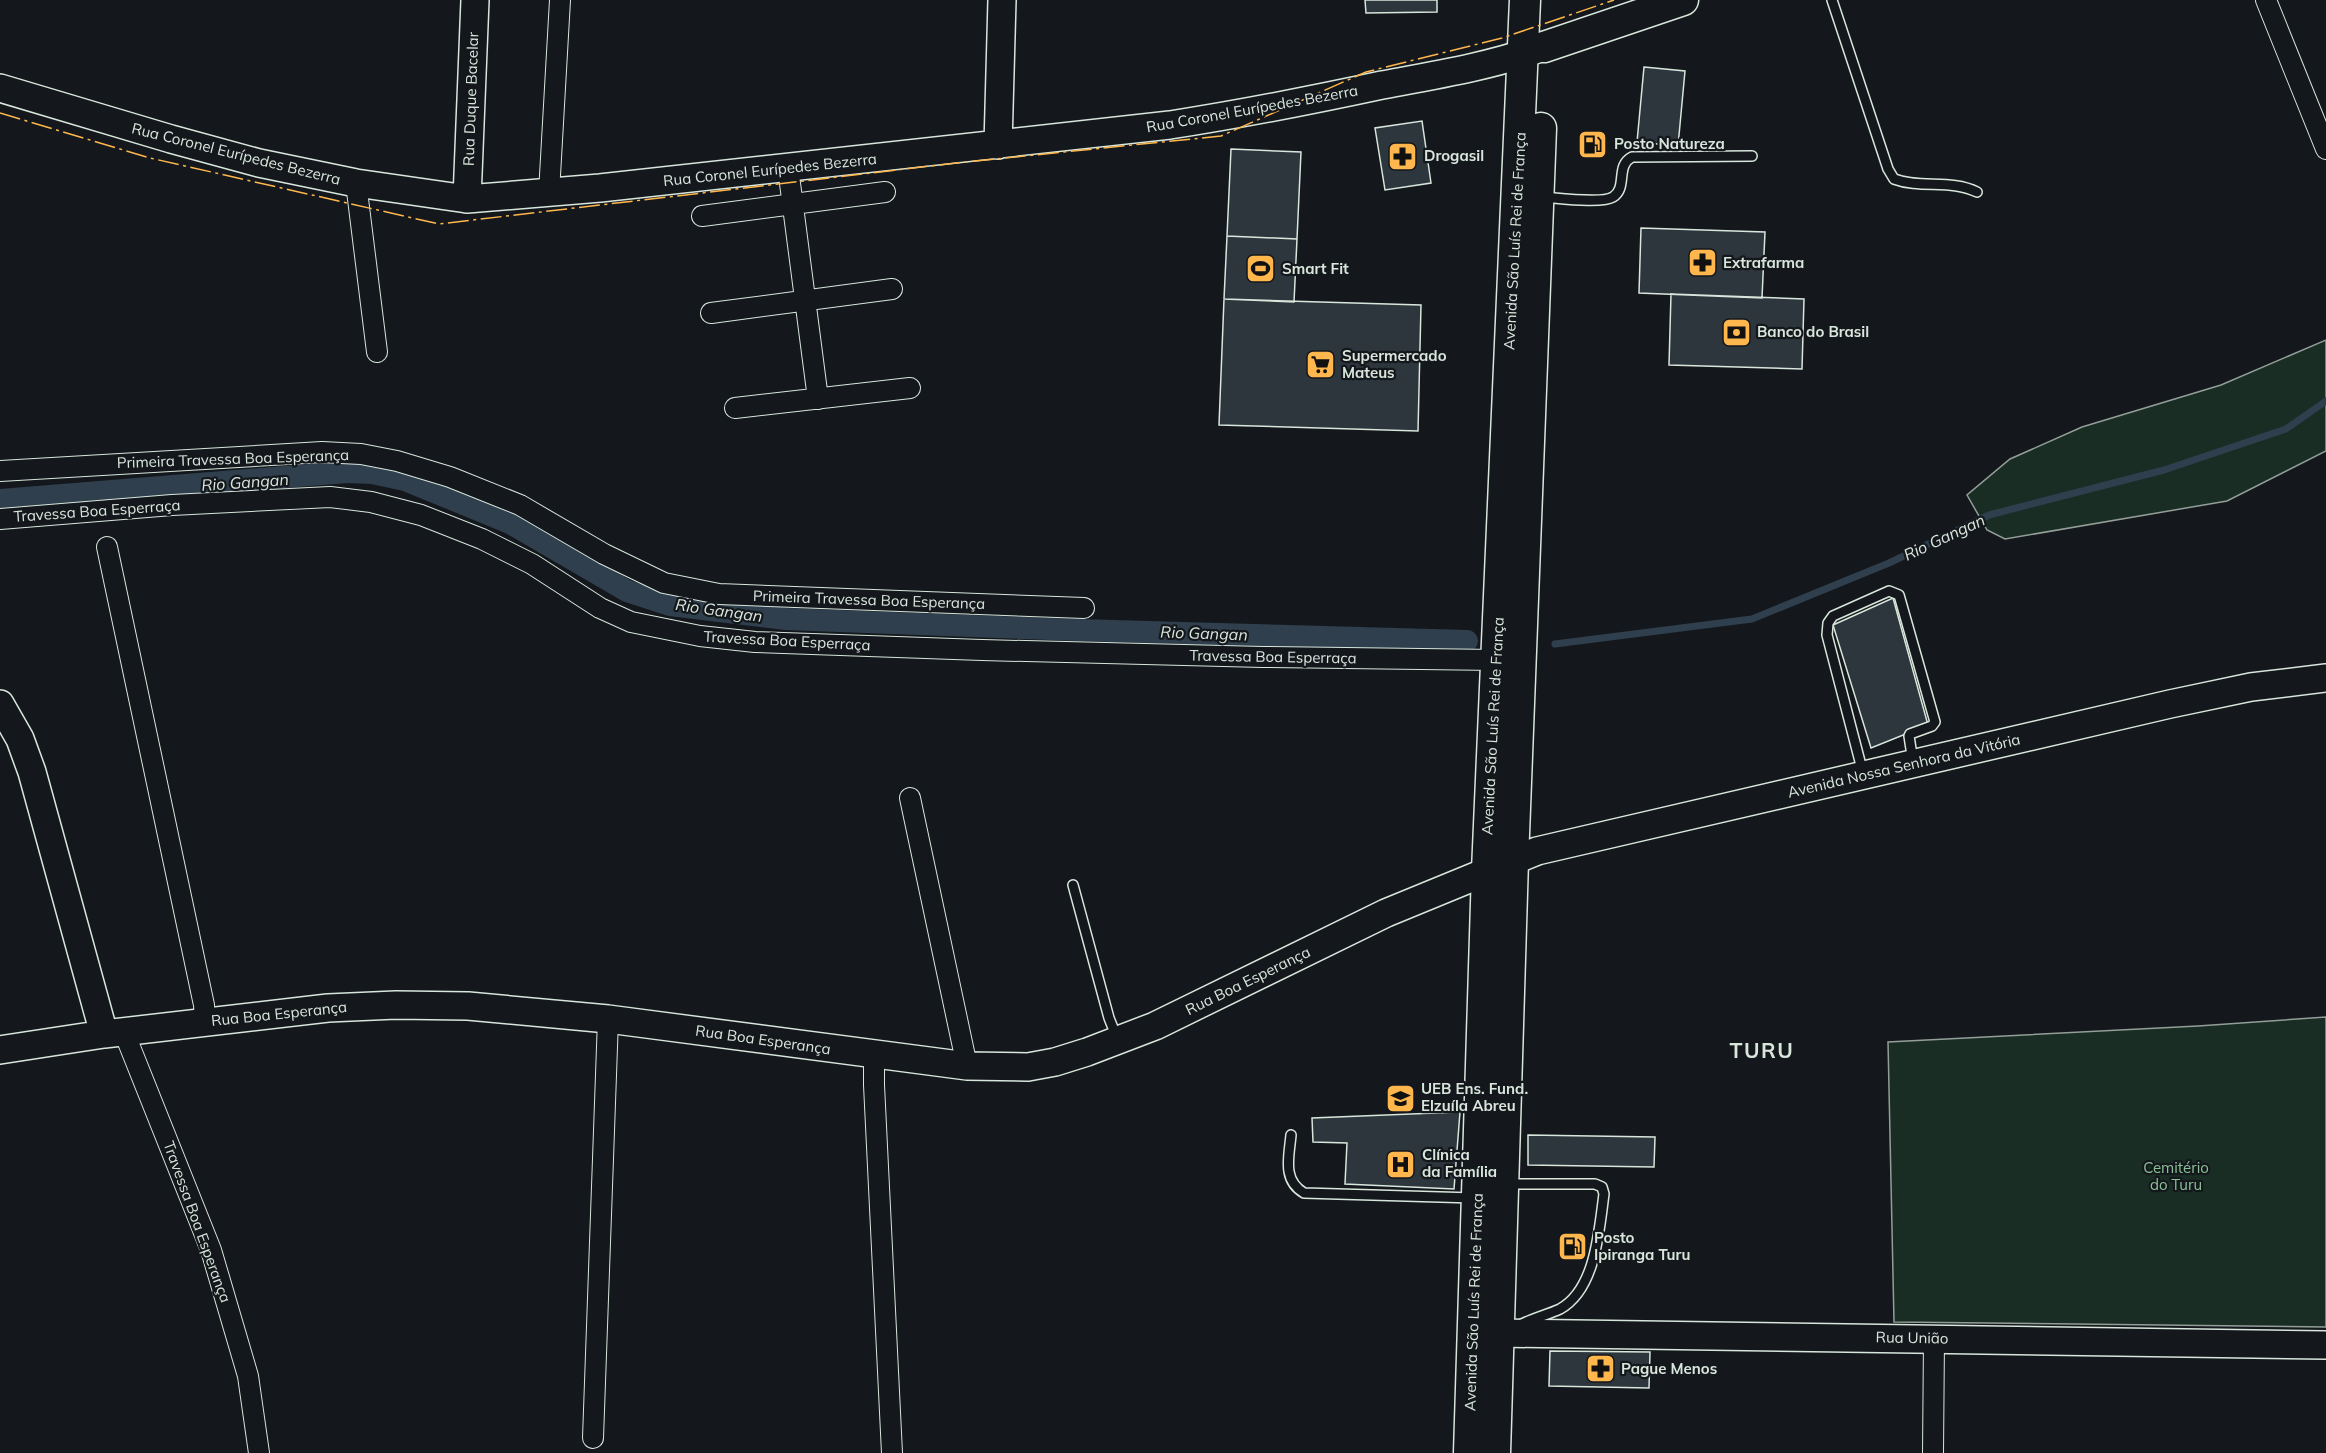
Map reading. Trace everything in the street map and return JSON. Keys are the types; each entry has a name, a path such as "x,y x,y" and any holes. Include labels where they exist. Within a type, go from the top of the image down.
{"main road":[{"name":"Rua Duque Bacelar","path":"467,199 475,0"},
{"path":"998,145 1002,0"},
{"name":"Avenida São Luís Rei de França","path":"1469,1453 1477,1198 1500,866 1538,197 1533,51 1525,0"},
{"name":"Avenida São Luís Rei de França","path":"1495,1453 1503,1333 1500,866 1496,660 1533,51 1546,0"},
{"path":"1533,51 1683,0"},
{"name":"Rua Coronel Eurípedes Bezerra","path":"0,88 259,163 356,183 467,199 549,193 788,168 998,145 1226,116 1448,72 1533,51"},
{"name":"Avenida Nossa Senhora da Vitória","path":"1500,866 1537,851 1864,775 2251,687 2326,678"},
{"name":"Travessa Boa Esperança","path":"0,704 20,739 32,772 114,1033"},
{"name":"Rua Boa Esperança","path":"0,1050 205,1021 328,1008 396,1005 468,1006 608,1019 967,1066 1028,1067 1056,1062 1118,1041 1215,999 1386,913 1500,866"},
{"name":"Rua União","path":"1503,1333 2326,1345"}],"street":[{"path":"549,193 560,0"},
{"path":"2266,0 2326,149"},
{"path":"788,168 818,399"},
{"path":"356,183 377,352"},
{"path":"702,216 885,192"},
{"path":"711,313 892,289"},
{"path":"735,408 910,388"},
{"name":"Primeira Travessa Boa Esperança","path":"0,471 322,452 361,454 397,461 450,477 519,505 604,554 664,583 719,594 1084,608"},
{"name":"Travessa Boa Esperraça","path":"0,519 330,497 370,502 421,515 482,539 532,564 600,608 631,621 700,636 755,642 982,650 1496,660"},
{"path":"107,547 204,1005 205,1021"},
{"path":"910,798 967,1066"},
{"path":"593,1438 608,1019"},
{"name":"Travessa Boa Esperança","path":"114,1033 211,1250 248,1376 259,1453"},
{"path":"874,1055 892,1453"},
{"path":"1933,1453 1934,1338"}],"lane":[{"path":"1832,0 1888,169 1894,179 1908,184 1957,186 1977,192"},
{"path":"1538,197 1602,200 1613,197 1620,189 1625,160 1632,157 1752,156"},
{"path":"1864,775 1827,635 1828,623 1833,616 1889,591 1899,595 1935,722 1932,726 1910,734 1913,764"},
{"path":"1073,885 1109,1018 1118,1041"},
{"path":"1291,1135 1288,1177 1295,1188 1304,1192 1477,1198"},
{"path":"1503,1184 1595,1184 1602,1187 1604,1194 1594,1262 1579,1292 1561,1308 1526,1321 1503,1333"}],"green space":[{"path":"2326,340 2326,451 2227,501 2005,539 1987,530 1967,495 2010,459 2082,427 2221,385"},
{"name":"Cemitério do Turu","path":"2326,1017 2326,1327 1894,1322 1888,1042"}],"building":[{"path":"1365,0 1437,0 1437,12 1366,13"},
{"path":"1644,67 1685,71 1678,146 1637,142"},
{"name":"Drogasil","path":"1422,121 1431,183 1385,190 1375,128"},
{"path":"1231,149 1301,152 1297,239 1227,236"},
{"name":"Extrafarma","path":"1641,228 1765,232 1762,298 1639,293"},
{"name":"Smart Fit","path":"1227,236 1297,239 1294,302 1224,299"},
{"name":"Banco do Brasil","path":"1671,294 1804,299 1802,369 1669,365"},
{"name":"Supermercado Mateus","path":"1224,299 1421,305 1418,431 1219,425"},
{"path":"1893,598 1928,725 1871,748 1833,625"},
{"name":"Clínica da Família","path":"1460,1112 1454,1189 1345,1184 1347,1143 1313,1142 1312,1118"},
{"path":"1528,1135 1655,1137 1654,1167 1528,1165"},
{"name":"Pague Menos","path":"1550,1351 1650,1352 1649,1388 1549,1386"}],"waterway":[{"name":"Rio Gangan","path":"1555,644 1752,619 1889,563 1989,515 2164,470 2286,429 2326,401"},
{"name":"Rio Gangan","path":"0,500 347,472 372,473 405,480 510,523 627,591 670,605 786,619 1467,641"}],"power":[{"path":"0,113 150,158 439,224 956,163 1221,136 1366,72 1502,38 1614,0"}],"place":[{"name":"Posto Natureza","path":"1593,144"},
{"name":"Drogasil","path":"1403,156"},
{"name":"Extrafarma","path":"1702,263"},
{"name":"Smart Fit","path":"1261,269"},
{"name":"Banco do Brasil","path":"1736,332"},
{"name":"Supermercado Mateus","path":"1321,365"},
{"name":"UEB Ens. Fund. Elzuíla Abreu","path":"1400,1098"},
{"name":"Clínica da Família","path":"1401,1164"},
{"name":"Posto Ipiranga Turu","path":"1573,1247"},
{"name":"Pague Menos","path":"1600,1369"}],"district":[{"name":"TURU","path":"1762,1051"}]}
